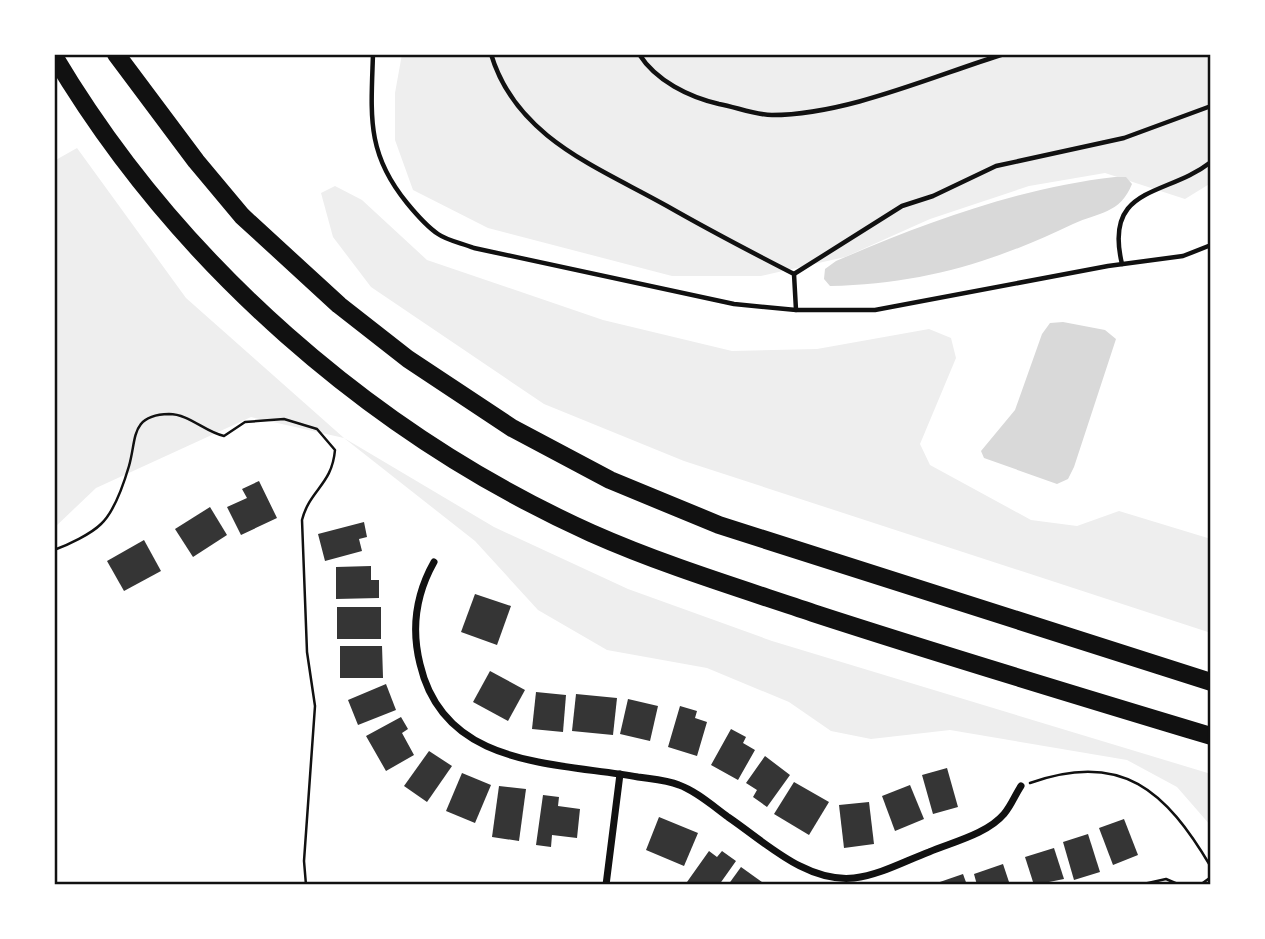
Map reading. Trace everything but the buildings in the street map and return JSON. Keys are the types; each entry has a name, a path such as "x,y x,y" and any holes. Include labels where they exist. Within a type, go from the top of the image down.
{"highway":[{"path":"54,56 113,146 188,236 301,345 415,436 567,520 653,557 951,658 1211,736"},
{"path":"121,59 242,216 358,321 408,359 512,428 610,480 719,525 1211,682"}],"street":[{"path":"434,562 420,587 416,650 423,678 437,705 460,732 492,750 524,760 679,785 807,870 833,878 855,878 878,872 977,832 1003,815 1021,786"},
{"path":"606,885 620,774"}],"lane":[{"path":"373,54 371,118 378,158 393,186 417,216 439,235 474,248 734,304 796,310 875,310 1122,264 1183,256 1211,245"},
{"path":"491,54 497,77 509,97 565,150 606,176 794,274"},
{"path":"639,54 646,64 674,87 701,100 769,115 821,111 1004,54"},
{"path":"794,274 902,206 933,196 996,166 1124,138 1211,106"},
{"path":"1122,264 1116,235 1119,220 1126,210 1154,190 1198,172 1211,162"},
{"path":"794,274 796,310"}],"path":[{"path":"54,550 101,524 120,491 130,463 134,432 142,422 158,415 172,414 185,418 224,436 245,422 256,419 297,422 317,429 335,450 328,479 305,507 302,520 307,652 315,706 304,861 306,885"},
{"path":"1021,786 1076,771 1129,778 1153,793 1179,817 1211,867"},
{"path":"1200,885 1211,877"},
{"path":"1139,885 1166,880 1180,885"}],"shaded area":[{"path":"402,54 1211,54 1211,183 1185,199 1105,173 1029,186 930,219 845,257 761,276 672,276 488,228 413,190 395,140 395,93"},
{"path":"77,148 186,298 344,438 251,417 96,488 54,528 54,161"},
{"path":"1126,177 1132,184 1115,207 1014,250 955,269 895,281 830,286 824,279 825,269 836,261 903,233 1008,198"},
{"path":"335,186 362,200 427,260 603,320 732,351 817,349 929,329 951,338 956,358 920,444 930,465 1031,520 1077,526 1119,511 1211,539 1211,633 684,461 544,404 371,287 333,237 321,193"},
{"path":"1063,322 1105,330 1116,339 1074,467 1068,479 1057,484 984,458 981,451 1015,410 1042,334 1050,323"},
{"path":"344,438 494,527 628,589 772,641 1211,774 1211,826 1177,787 1127,760 950,730 871,739 831,731 789,702 707,668 607,650 538,610 475,541"}]}
